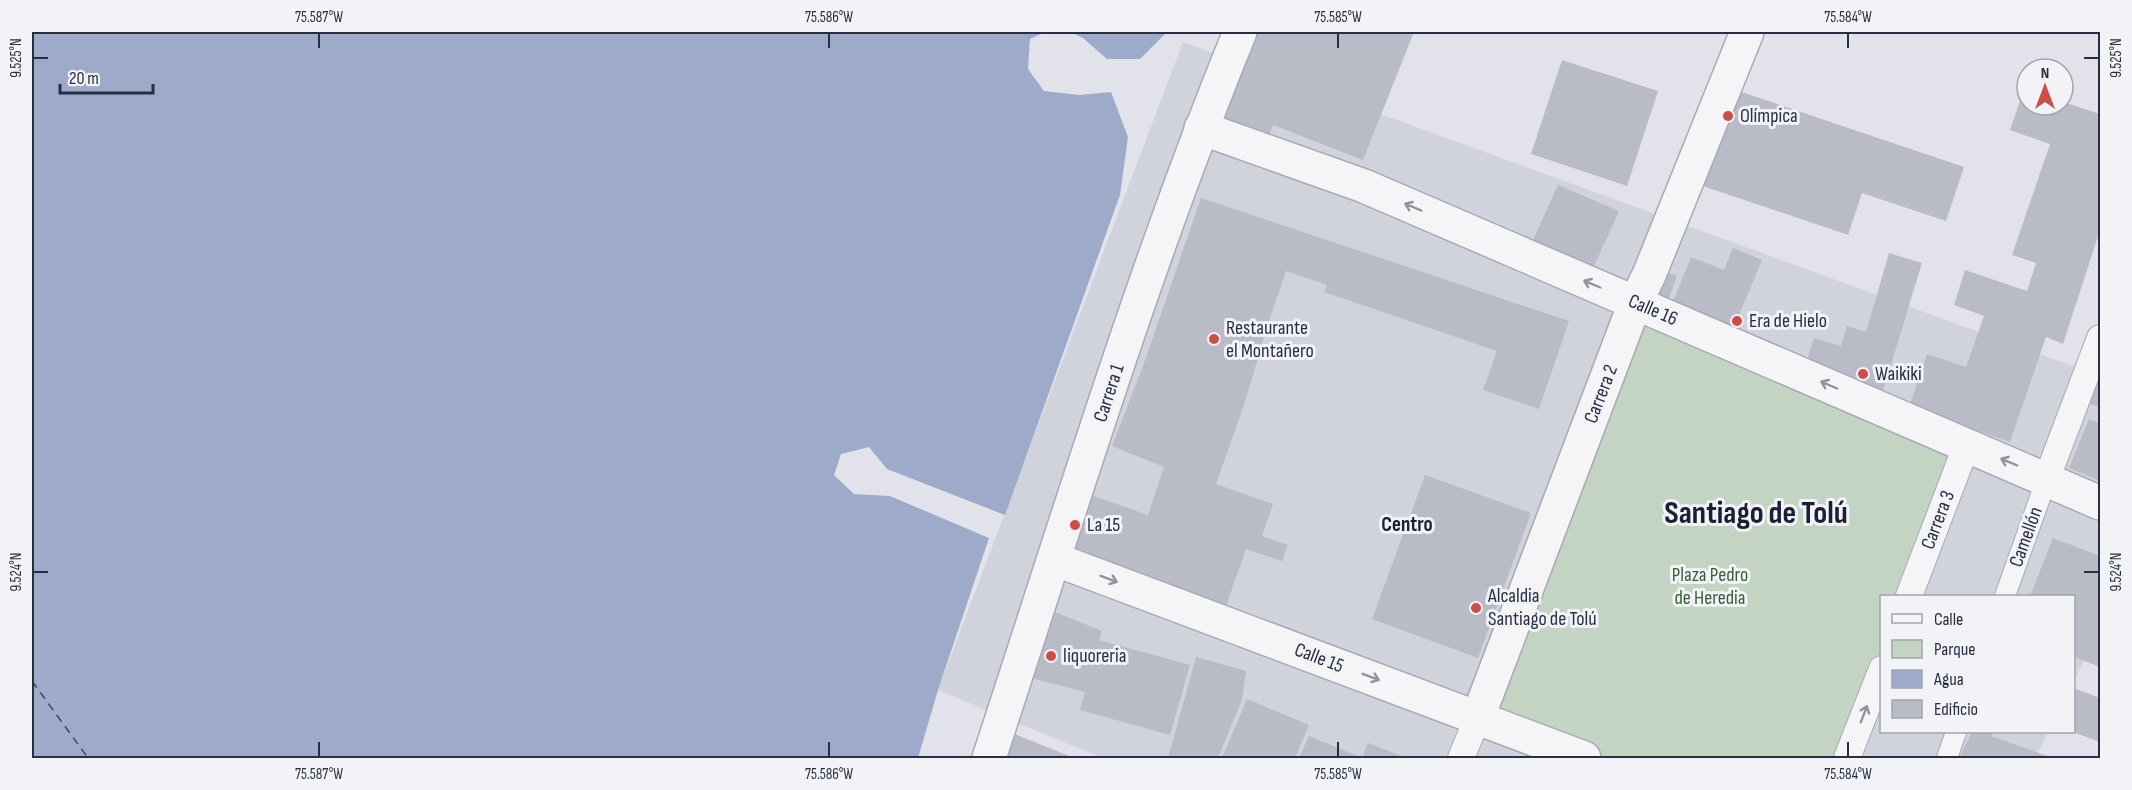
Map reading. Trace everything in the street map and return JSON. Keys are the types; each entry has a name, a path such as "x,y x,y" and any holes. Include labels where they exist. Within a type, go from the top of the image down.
{"street":[{"name":"Carrera 1","path":"989,759 1126,342 1201,128 1240,32"},
{"name":"Carrera 2","path":"1461,759 1635,303 1649,274 1747,32"},
{"name":"Calle 16","path":"1201,128 1364,186 2047,478 2100,503"},
{"path":"2047,478 2100,338"},
{"name":"Carrera 3","path":"1910,595 1967,444"},
{"name":"Camellón","path":"2006,595 2047,478"},
{"name":"Calle 15","path":"1054,559 1478,717 1584,759"},
{"path":"1847,759 1880,672"},
{"path":"1947,759 1956,733"}],"shaded area":[{"path":"1183,42 2100,376 2100,627 2075,679 2075,595 1880,595 1880,733 2048,733 2035,758 1102,758 938,690"}],"green space":[{"name":"Plaza Pedro de Heredia","path":"1635,303 1967,444 1909,595 1880,595 1880,672 1847,758 1584,758 1478,717"}],"water":[{"path":"32,32 1045,32 1030,39 1028,69 1044,91 1079,95 1111,92 1128,137 1120,195 1005,515 887,469 869,447 841,454 834,475 854,494 890,496 989,538 938,690 918,758 32,758"},
{"path":"1070,32 1167,32 1140,59 1107,59 1083,38"}],"building":[{"path":"1249,32 1414,32 1363,160 1273,125 1266,144 1214,126"},
{"path":"1562,60 1658,91 1627,186 1531,154"},
{"path":"1724,86 1964,167 1946,221 1862,193 1848,235 1691,182"},
{"path":"2075,106 2100,114 2100,230 2063,344 2046,337 2010,442 1909,407 1927,354 1966,367 1984,316 1954,305 1965,270 2027,291 2036,263 2012,255 2050,144 2010,130 2015,115 2075,117"},
{"path":"1558,185 1619,211 1591,273 1530,247"},
{"path":"1201,198 1569,321 1539,409 1483,390 1497,351 1324,292 1327,285 1286,271 1244,405 1216,484 1273,504 1262,536 1288,545 1282,561 1246,549 1224,612 1064,552 1088,494 1148,515 1164,467 1112,446 1142,369"},
{"path":"1733,248 1762,260 1731,334 1670,309 1691,257 1724,270"},
{"path":"1889,253 1922,263 1878,407 1800,383 1814,338 1841,346 1847,326 1866,332"},
{"path":"1661,270 1677,276 1667,303 1651,297"},
{"path":"2100,374 2100,408 2089,403"},
{"path":"2089,419 2100,424 2100,481 2069,468"},
{"path":"1425,475 1531,513 1478,658 1372,619"},
{"path":"2053,538 2100,556 2100,667 2075,657 2075,595 2030,595"},
{"path":"1040,606 1102,631 1099,640 1190,665 1170,735 1080,710 1089,678 1085,692 1016,674"},
{"path":"1196,657 1246,671 1242,700 1218,758 1168,758"},
{"path":"2075,688 2100,698 2100,742 2075,733"},
{"path":"1247,699 1309,725 1295,758 1222,758"},
{"path":"1000,728 1069,756 1068,758 992,758"},
{"path":"1972,733 1992,733 1991,736 2053,758 1959,758"},
{"path":"1309,736 1358,756 1357,758 1299,758"},
{"path":"1368,743 1407,758 1362,758"}],"ferry route":[{"path":"32,681 88,758"}],"place":[{"name":"Olímpica","path":"1728,116"},
{"name":"Era de Hielo","path":"1737,321"},
{"name":"Restaurante el Montañero","path":"1214,339"},
{"name":"Waikiki","path":"1863,374"},
{"name":"La 15","path":"1075,525"},
{"name":"Alcaldia Santiago de Tolú","path":"1476,608"},
{"name":"liquoreria","path":"1051,656"}],"district":[{"name":"Santiago de Tolú","path":"1756,513"},
{"name":"Centro","path":"1407,524"}]}
